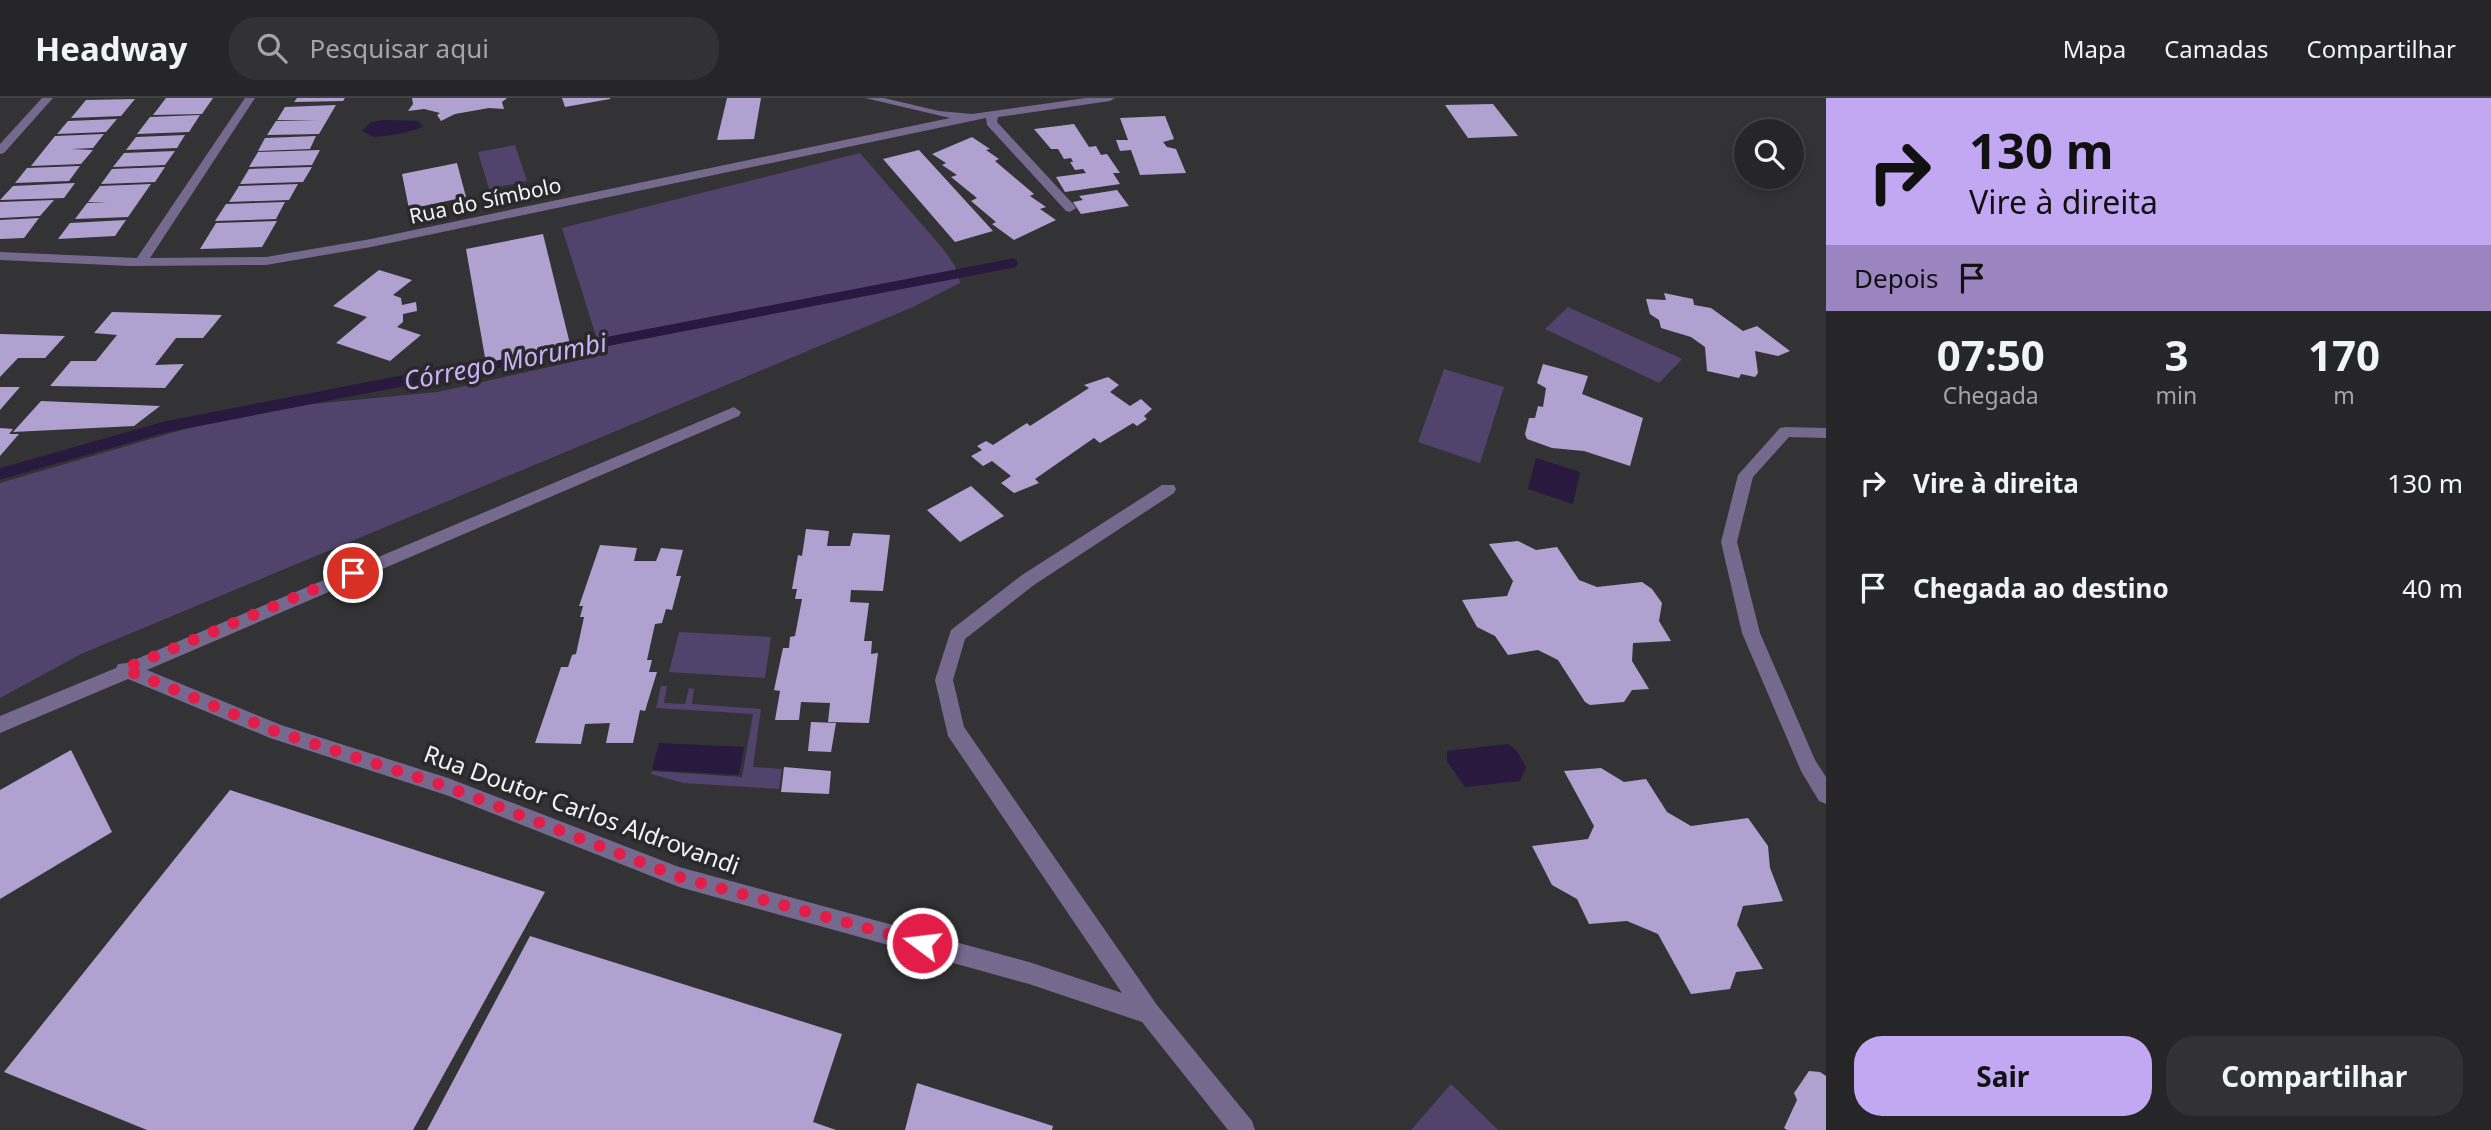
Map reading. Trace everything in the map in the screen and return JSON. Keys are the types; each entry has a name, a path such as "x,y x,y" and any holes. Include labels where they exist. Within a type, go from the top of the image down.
{"street":[{"path":"0,151 48,98"},
{"path":"141,262 250,98"},
{"path":"870,98 939,114 972,117"},
{"name":"Rua do Símbolo","path":"0,256 141,262 266,261 371,243 972,117 1110,98"},
{"path":"993,113 991,123 1070,208"},
{"path":"0,725 124,669 734,412"},
{"path":"1826,433 1785,432 1745,475 1729,542 1751,633 1808,765 1826,795"},
{"path":"1168,489 1028,580 957,635 944,680 955,730 1149,1013 1242,1130"},
{"name":"Rua Doutor Carlos Aldrovandi","path":"124,669 277,732 448,787 679,877 1029,973 1149,1013"}],"shaded area":[{"path":"418,121 423,126 407,132 374,137 362,131 371,122"},
{"path":"515,145 527,181 489,189 478,152"},
{"path":"860,153 944,250 955,266 960,283 913,307 81,654 0,698 0,483 250,410 438,392 602,355 562,228"},
{"path":"1568,307 1682,359 1659,383 1545,329"},
{"path":"1444,369 1504,387 1480,463 1418,442"},
{"path":"1536,458 1580,472 1573,504 1528,489"},
{"path":"679,632 771,637 765,678 669,672"},
{"path":"661,686 667,686 664,703 685,704 689,688 694,689 692,704 761,709 753,767 782,769 779,789 683,783 651,774 652,771 742,777 753,714 656,708"},
{"path":"659,743 744,747 739,775 652,770"},
{"path":"1508,744 1517,751 1526,767 1520,781 1465,787 1447,761 1447,751"},
{"path":"1451,1084 1498,1130 1411,1130"}],"building":[{"path":"166,98 213,98 202,114 153,115"},
{"path":"297,98 345,98 343,101 294,102"},
{"path":"412,98 507,98 502,102 504,109 489,108 455,114 441,121 437,115 440,113 424,109 408,111 413,104"},
{"path":"562,98 610,98 610,99 565,107"},
{"path":"727,98 761,98 754,139 717,140"},
{"path":"135,99 121,116 71,118 86,100"},
{"path":"1493,104 1518,136 1468,138 1445,105"},
{"path":"336,105 319,134 267,135 276,121 318,120 277,120 285,107"},
{"path":"200,115 189,132 137,134 150,117"},
{"path":"1165,116 1174,139 1163,142 1167,147 1176,149 1186,173 1140,175 1131,150 1120,151 1116,140 1128,140 1120,118"},
{"path":"117,119 106,132 57,134 68,121"},
{"path":"1074,124 1089,147 1096,146 1101,155 1107,154 1120,173 1113,173 1120,184 1065,192 1056,177 1086,173 1083,169 1075,170 1070,162 1073,162 1071,158 1064,159 1058,149 1051,149 1034,129"},
{"path":"104,134 93,148 71,149 93,150 81,164 31,166 55,136"},
{"path":"185,135 177,148 126,150 136,137"},
{"path":"316,136 310,149 258,151 265,138"},
{"path":"972,137 990,149 986,150 999,159 995,161 1034,194 1030,196 1046,207 1040,209 1056,220 1014,240 992,224 996,222 971,201 977,198 951,177 957,175 942,165 946,163 932,154"},
{"path":"320,150 312,165 249,167 258,152"},
{"path":"919,150 993,231 955,242 883,159"},
{"path":"175,151 165,165 113,167 124,153"},
{"path":"457,163 466,197 409,209 402,174"},
{"path":"80,166 69,181 15,183 27,168"},
{"path":"165,167 155,182 101,184 112,169"},
{"path":"312,167 303,182 240,184 249,169"},
{"path":"75,183 64,198 0,200 13,186"},
{"path":"151,184 128,217 75,219 87,203 106,202 88,202 100,186"},
{"path":"298,184 289,200 229,202 239,186"},
{"path":"1117,190 1129,206 1081,214 1073,202 1083,200 1079,196"},
{"path":"54,200 40,216 0,218 0,202"},
{"path":"285,202 276,219 215,221 226,204"},
{"path":"39,218 24,238 0,239 0,220"},
{"path":"126,220 115,236 58,239 70,223"},
{"path":"277,221 262,247 200,249 216,223"},
{"path":"543,234 570,344 486,363 466,249"},
{"path":"379,270 412,280 393,295 401,298 402,305 416,302 417,311 403,314 403,322 397,327 421,335 390,361 336,343 367,317 333,306"},
{"path":"1664,293 1693,299 1694,305 1711,308 1743,331 1757,326 1790,351 1778,356 1755,351 1758,373 1755,377 1741,374 1739,378 1707,371 1705,347 1691,337 1661,328 1659,320 1650,314 1646,299 1666,300"},
{"path":"112,312 222,315 203,338 176,338 155,365 184,364 165,388 50,386 71,361 96,361 117,335 94,333"},
{"path":"0,334 65,336 45,358 18,358 0,377"},
{"path":"1543,364 1588,376 1582,394 1643,418 1630,466 1584,451 1552,448 1527,439 1525,434 1529,418 1535,418 1538,406 1543,407 1546,388 1537,383"},
{"path":"1108,377 1119,385 1110,392 1130,406 1141,399 1152,409 1144,416 1147,419 1137,426 1133,423 1100,443 1094,438 1035,479 1039,483 1014,493 1001,483 1011,476 992,461 983,466 971,456 982,450 977,446 986,441 993,445 1027,423 1030,426 1089,388 1084,385"},
{"path":"0,387 20,387 0,410"},
{"path":"41,401 160,406 134,426 13,432"},
{"path":"0,428 13,429 9,434 19,434 0,456"},
{"path":"971,486 1004,516 960,542 927,510"},
{"path":"806,529 829,531 827,546 850,546 853,533 890,535 883,591 851,590 850,602 869,603 864,641 872,641 871,654 878,653 869,723 828,722 830,703 801,702 799,720 775,720 780,691 774,690 783,648 789,648 790,637 795,636 802,599 795,599 797,589 792,589 798,555 802,556"},
{"path":"1518,541 1536,550 1557,547 1579,580 1597,587 1642,582 1652,589 1662,603 1659,621 1671,641 1633,643 1632,661 1649,689 1632,690 1624,702 1590,705 1585,702 1558,660 1538,650 1508,655 1495,636 1477,627 1462,600 1507,596 1513,581 1489,544"},
{"path":"600,545 637,548 634,561 656,561 661,548 683,550 676,576 681,576 672,610 666,609 662,623 655,624 647,660 652,660 649,672 657,672 645,711 640,710 633,743 606,743 610,723 585,724 581,744 535,743 561,667 568,667 572,655 576,654 584,617 580,617 583,606 579,606"},
{"path":"811,722 836,723 831,752 808,751"},
{"path":"71,750 112,832 0,899 0,790"},
{"path":"784,767 831,771 829,794 781,792"},
{"path":"1601,768 1624,782 1646,779 1667,812 1691,826 1748,818 1768,846 1770,868 1783,901 1743,906 1737,925 1763,969 1736,972 1730,989 1691,994 1658,934 1627,921 1589,924 1577,899 1552,885 1532,846 1588,839 1594,826 1564,771"},
{"path":"230,790 545,892 413,1130 147,1130 4,1072"},
{"path":"530,936 842,1034 813,1122 836,1130 427,1130"},
{"path":"1809,1071 1820,1072 1826,1076 1826,1130 1787,1130 1784,1128 1797,1100 1794,1093"},
{"path":"917,1083 1053,1126 1052,1130 905,1130"}],"waterway":[{"name":"Córrego Morumbi","path":"532,356 1013,263"},
{"name":"Córrego Morumbi","path":"0,474 165,427 541,354"}],"route":[{"path":"353,573 124,669 277,732 448,787 679,877 922,943"}]}
